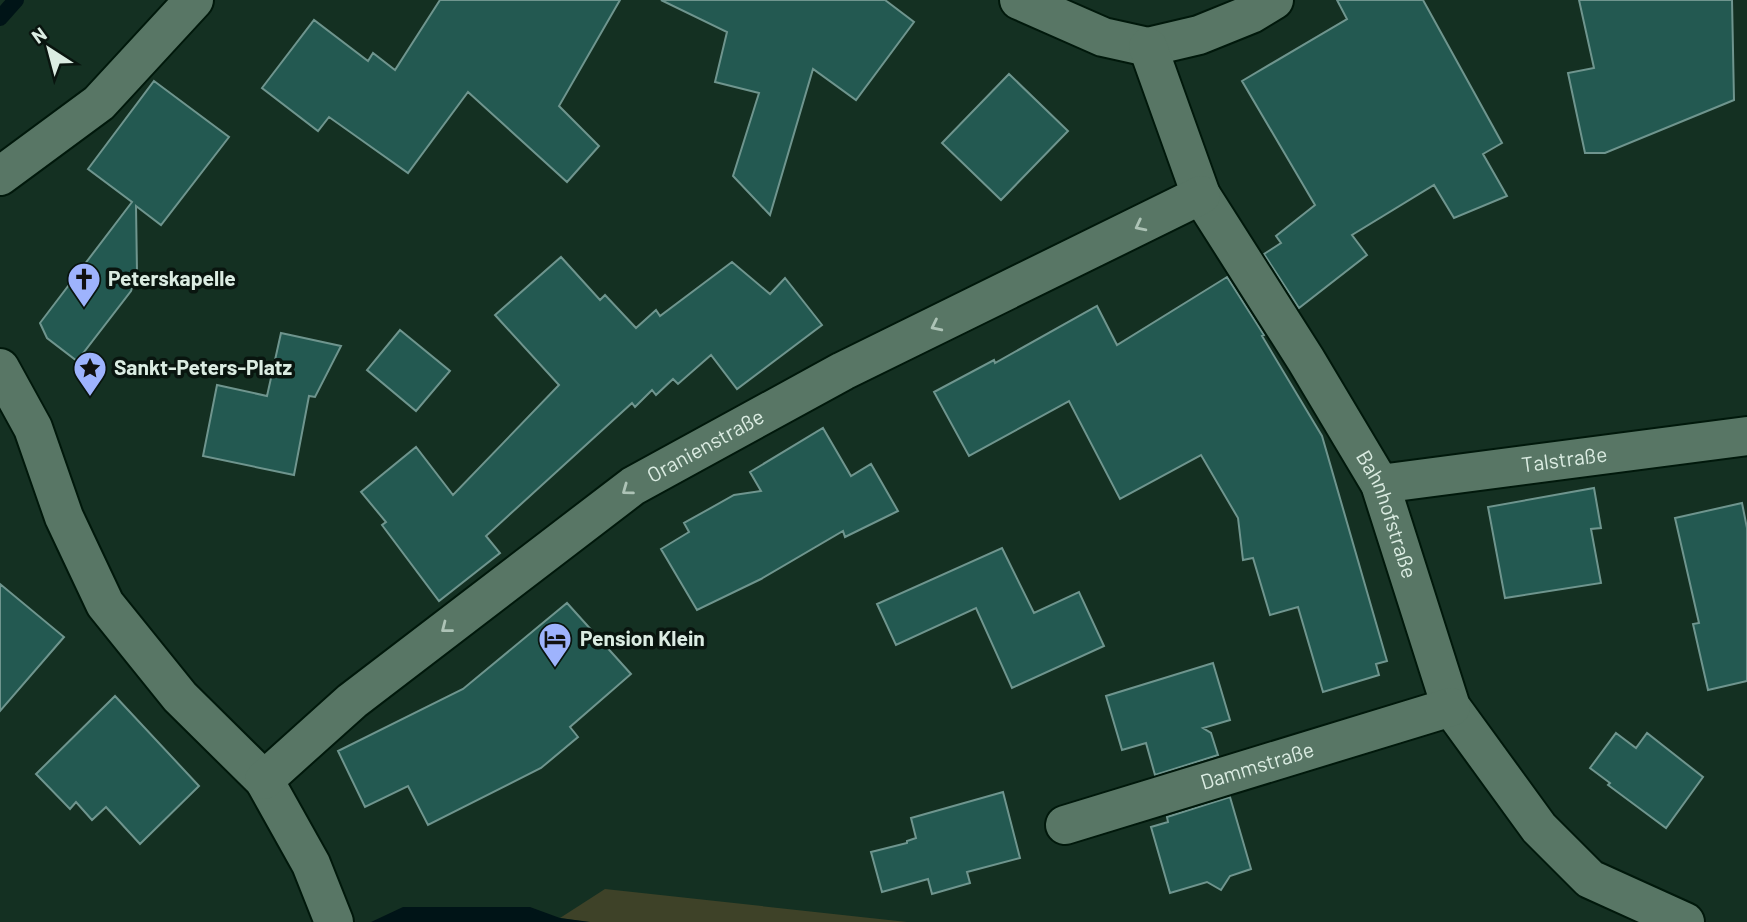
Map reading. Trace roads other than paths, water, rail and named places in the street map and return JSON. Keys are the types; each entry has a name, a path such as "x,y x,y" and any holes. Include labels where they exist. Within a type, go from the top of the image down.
{"street":[{"path":"0,176 99,103 194,0"},
{"path":"1019,0 1103,37 1148,47 1199,35 1251,14 1274,0"},
{"name":"Bahnhofstraße","path":"1148,47 1201,195 1306,360 1380,484 1451,707 1539,828 1590,879 1685,922"},
{"name":"Oranienstraße","path":"264,780 352,701 633,486 843,371 1201,195"},
{"path":"0,368 33,428 64,517 105,604 180,697 264,780 311,864 333,919"},
{"name":"Talstraße","path":"1380,484 1747,436"},
{"name":"Dammstraße","path":"1065,825 1451,707"}],"waterway":[{"path":"0,18 16,0"}],"place":[{"name":"Peterskapelle","path":"84,309"},
{"name":"Sankt-Peters-Platz","path":"90,398"},
{"name":"Pension Klein","path":"555,669"}]}
